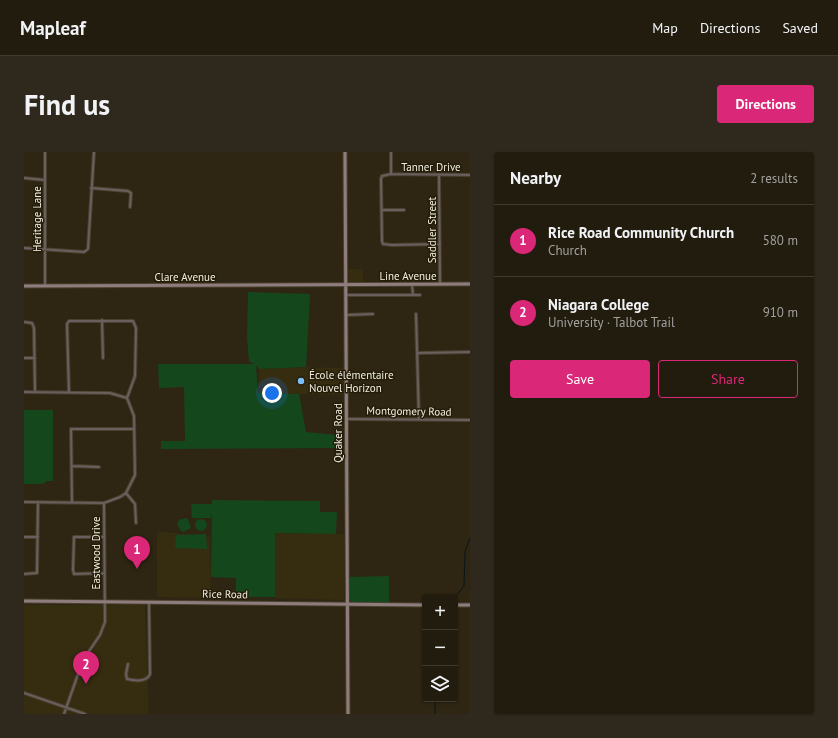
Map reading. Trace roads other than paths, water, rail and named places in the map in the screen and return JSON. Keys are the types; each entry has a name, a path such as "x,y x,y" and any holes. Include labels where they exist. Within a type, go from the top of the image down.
{"street":[{"name":"Heritage Lane","path":"45,152 45,286"},
{"path":"24,248 84,252 88,248 94,152"},
{"name":"Quaker Road","path":"345,152 348,714"},
{"path":"391,152 391,174 385,174 381,179 382,241 386,245 440,244"},
{"name":"Tanner Drive","path":"391,174 470,175"},
{"name":"Saddler Street","path":"439,175 440,284"},
{"path":"24,178 45,180"},
{"path":"91,188 128,191 131,193 130,207"},
{"path":"382,210 404,210"},
{"path":"412,284 413,295"},
{"name":"Line Avenue","path":"346,285 470,284"},
{"name":"Clare Avenue","path":"24,286 346,285"},
{"path":"346,295 420,295"},
{"path":"346,315 372,314"},
{"path":"416,314 419,420"},
{"path":"24,502 104,503 126,493 135,475 134,416 127,398 135,376 135,324 133,321 71,320 67,324 69,393"},
{"path":"102,320 103,358"},
{"path":"24,322 30,322 34,325 35,392"},
{"path":"418,353 470,352"},
{"path":"24,358 35,358"},
{"path":"24,392 110,393 127,398"},
{"name":"Montgomery Road","path":"347,419 470,420"},
{"path":"72,502 71,429 134,429"},
{"path":"72,466 99,467"},
{"path":"126,493 135,504 136,522"},
{"path":"24,574 37,573 38,502"},
{"name":"Eastwood Drive","path":"64,714 83,660 102,631 104,622 104,503"},
{"path":"24,538 38,537"},
{"path":"104,537 74,537 73,570 74,574 104,573"},
{"name":"Rice Road","path":"24,601 422,605"},
{"path":"128,664 126,674 127,678 145,680 149,677 149,603"},
{"path":"458,605 470,605"},
{"path":"24,694 85,714"}],"waterway":[{"path":"457,594 464,586 465,551 470,538"},
{"path":"435,702 435,714"}],"place":[{"name":"École élémentaire Nouvel Horizon","path":"301,381"},
{"name":"Rice Road Community Church","path":"137,569"},
{"name":"Niagara College","path":"86,684"}]}
